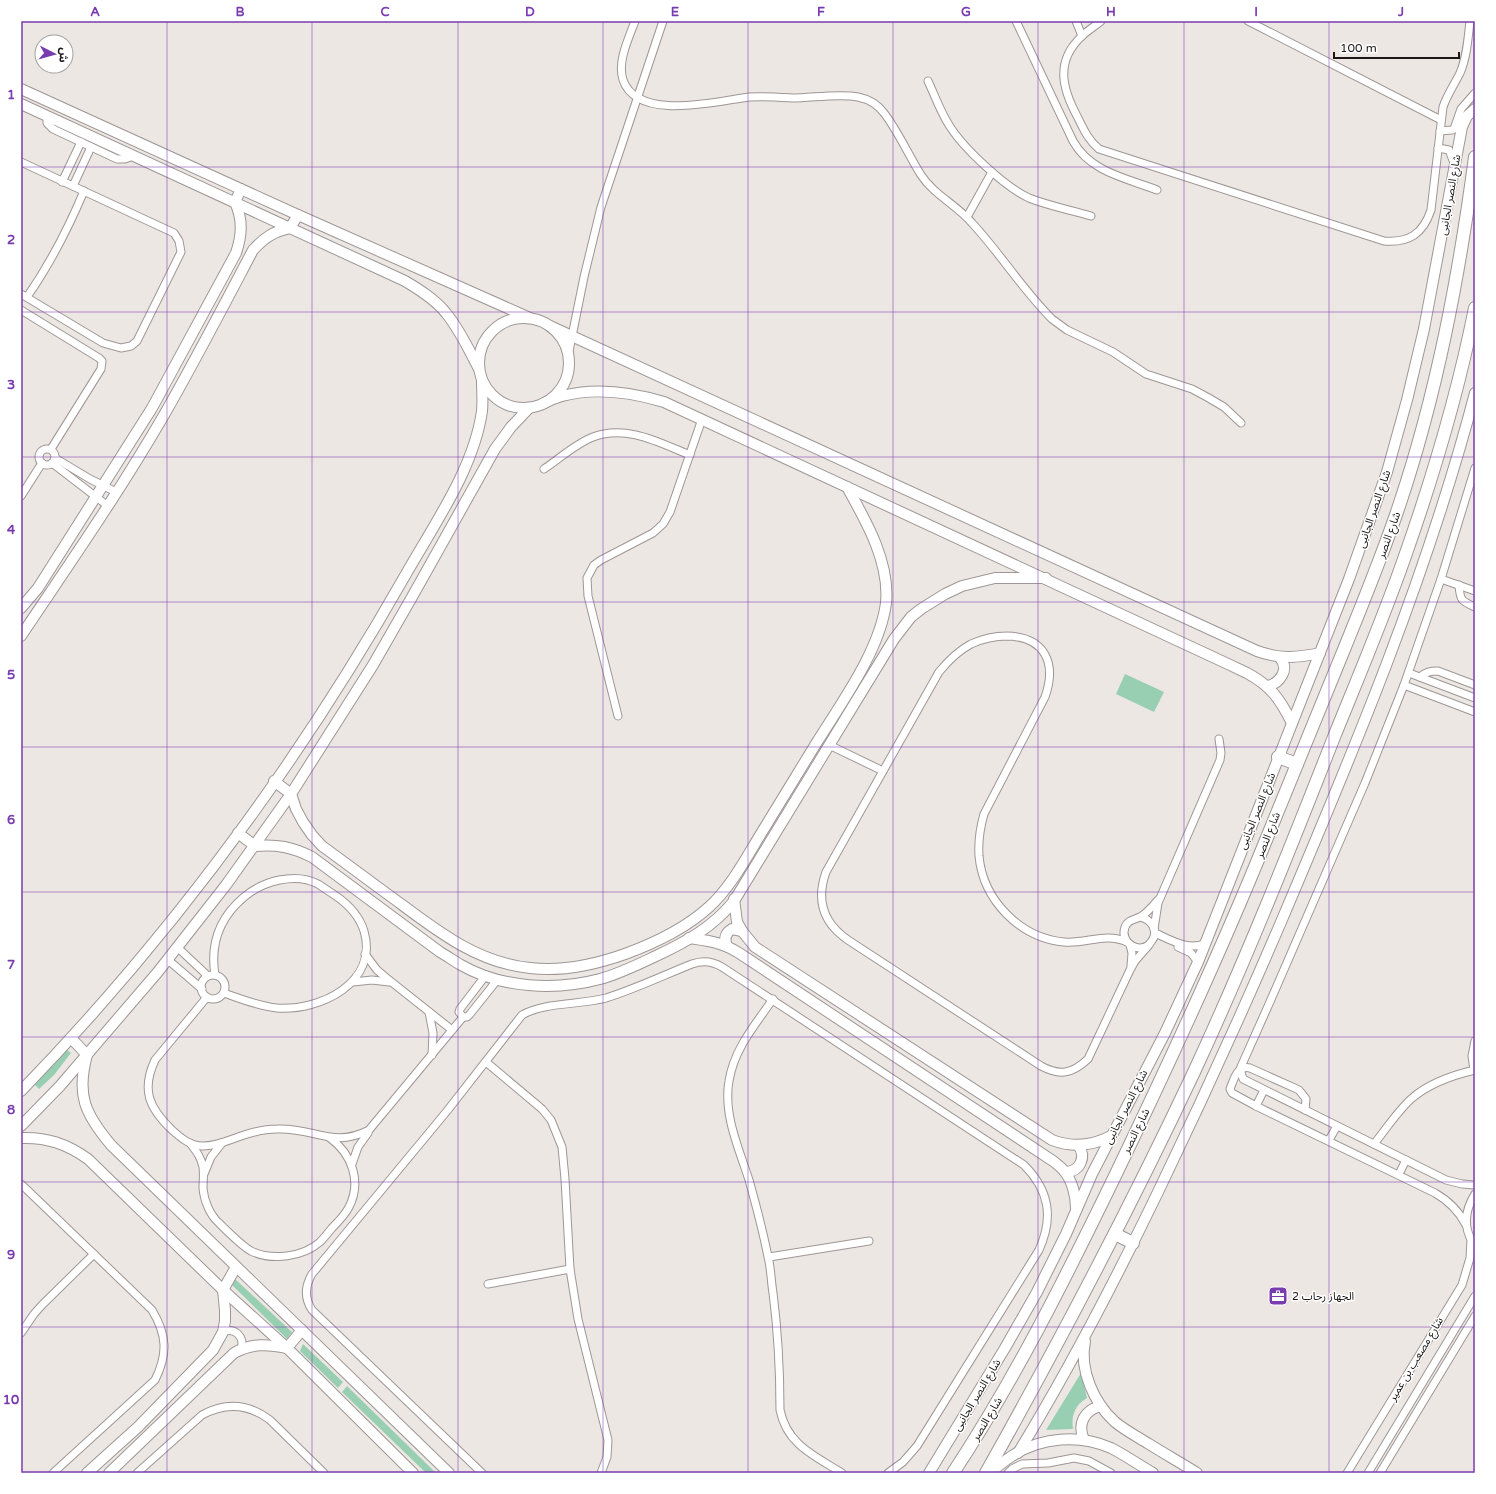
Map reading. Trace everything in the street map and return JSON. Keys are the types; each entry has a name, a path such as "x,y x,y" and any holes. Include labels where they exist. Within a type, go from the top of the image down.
{"main road":[{"name":"شارع النصر","path":"953,1473 1020,1363 1090,1228 1196,1004 1253,872 1383,553 1410,472 1440,359 1460,253 1475,157"},
{"name":"شارع النصر","path":"986,1473 1061,1338 1115,1234 1192,1076 1248,951 1400,569 1416,524 1441,445 1462,366 1475,308"},
{"path":"1278,757 1297,764"},
{"path":"1115,1234 1133,1243"}],"street":[{"path":"635,21 623,58 623,79 628,89 637,97 651,102 695,106 759,97 791,98 851,96 872,103 884,113 927,183 967,217 1044,311 1059,325 1074,334 1112,352 1146,374 1192,389 1207,397 1224,407 1241,423"},
{"path":"542,404 552,398 563,384 568,368 568,356 585,271 601,207 662,21"},
{"path":"1016,21 1073,141 1082,155 1100,169 1157,190"},
{"path":"1076,21 1082,36"},
{"path":"1101,21 1082,36 1070,51 1066,60 1064,74 1065,89 1068,98 1089,138 1099,149 1384,241 1394,242 1405,240 1414,236 1422,229 1428,220 1431,210 1441,120 1446,97 1460,74 1464,61 1470,21"},
{"path":"1248,21 1441,120"},
{"path":"928,81 954,133 992,172 1014,189 1031,198 1091,216"},
{"path":"21,89 298,215 530,318 540,321 1257,651 1280,658 1293,658 1320,653"},
{"path":"1440,131 1452,130 1454,128 1461,109 1475,93"},
{"path":"21,104 406,281 446,312 464,340 479,369 482,380 482,408 477,437 467,464 396,590 357,656 316,720 238,833 140,960 71,1038 21,1091"},
{"name":"شارع النصر الجانبى","path":"929,1473 1022,1320 1052,1263 1092,1174 1165,1033 1198,962 1362,544 1397,436 1424,330 1464,121 1475,108"},
{"path":"47,116 47,123 50,127 91,147 121,160 133,156"},
{"path":"62,182 81,142"},
{"path":"73,186 91,147"},
{"path":"1438,148 1449,150 1455,167"},
{"path":"21,162 62,182 73,186 84,191 164,228 174,233 179,241 181,252 137,341 131,346 121,348 103,343 24,296 43,272 62,240 84,191"},
{"path":"967,217 992,172"},
{"path":"21,608 38,588 152,408 236,253 241,232 241,222 239,211 235,202 241,188"},
{"path":"21,636 108,506 164,416 253,250 260,241 270,235 280,230 290,228 298,215"},
{"path":"21,310 102,361 101,368 51,449"},
{"path":"479,369 479,357 482,346 496,327 506,321 518,318 530,318"},
{"path":"550,326 562,340 568,356"},
{"path":"482,380 496,399 518,408 529,408 561,396 582,392 602,391 624,392 664,402 1046,578 1247,673 1268,686 1277,696 1292,723"},
{"path":"1018,1453 1050,1400 1086,1335 1133,1243 1192,1121 1265,957 1380,684 1406,615 1439,518 1475,393"},
{"path":"21,1126 56,1091 168,959 255,846 334,728 385,645 495,449 511,427 529,408"},
{"path":"618,716 588,596 588,578 592,569 601,560 653,533 663,524 670,512 702,419"},
{"path":"544,469 584,441 606,433 647,437 690,456"},
{"path":"51,449 55,454 54,461"},
{"path":"42,463 40,460 40,453 43,450 51,449"},
{"path":"54,461 116,492"},
{"path":"42,463 45,465 54,461"},
{"path":"54,461 108,506"},
{"path":"21,496 42,463"},
{"path":"1473,1242 1466,1225 1456,1210 1443,1197 1399,1174 1256,1106 1232,1093 1230,1090 1365,783 1409,673 1441,579 1475,468"},
{"path":"274,781 291,794 296,809 303,822 322,846 437,930 470,951 489,959 509,965 529,968 550,970 571,968 591,965 611,959 665,937 708,908 724,891 749,853 851,686 880,630 886,600 883,567 879,553 867,525 847,487"},
{"path":"238,833 255,846 284,846 298,850 312,857 440,952 461,965 498,979 519,983 539,985 580,983 600,979 638,965 674,948 710,926 734,901 894,639 911,617 950,591 962,586 984,580 1046,578"},
{"path":"1441,579 1475,591"},
{"path":"1459,585 1460,598 1462,601 1475,607"},
{"path":"1161,895 1153,906 1140,917 1131,920 1126,926 1113,935 1087,941 1064,942 1036,935 1024,928 1007,914 993,898 982,871 979,857 978,842 980,828 984,814 1045,697 1049,686 1050,675 1046,653 1038,645 1029,639 1015,636 1000,636 972,644 959,651 939,672 826,872 822,883 821,896 823,908 828,919 835,929 844,937 1040,1066 1050,1071 1060,1073 1071,1072 1088,1060 1130,970 1138,957 1149,945 1154,933 1156,911 1161,895 1220,760 1221,753 1219,739"},
{"path":"1268,686 1274,684 1283,675 1283,661 1280,658"},
{"path":"1420,677 1425,673 1438,671 1475,685"},
{"path":"1409,673 1475,698"},
{"path":"1404,685 1475,712"},
{"path":"1441,699 1446,687"},
{"path":"829,745 883,771"},
{"path":"212,976 213,953 220,928 229,914 245,896 266,884 286,879 308,881 318,884 347,904 360,921 366,942 366,954 363,964 353,982 328,998 314,1004 288,1008 266,1006 224,993"},
{"path":"724,891 731,894 734,901 736,916 742,931 755,947 1052,1140 1078,1146 1101,1142 1111,1136"},
{"path":"1140,917 1149,920 1154,933 1187,951 1194,956 1198,962"},
{"path":"1126,926 1125,937 1129,944 1132,962 1130,970"},
{"path":"680,928 684,935 691,938 716,942 727,946 1053,1161 1065,1172 1073,1186 1076,1212"},
{"path":"727,946 725,940 727,933 735,929 742,931"},
{"path":"1154,933 1188,946 1197,946 1205,943"},
{"path":"1106,937 1113,937 1140,948 1149,945"},
{"path":"168,959 202,989 207,997 216,999 224,993 226,987 223,980 212,976 177,947"},
{"path":"366,954 377,970 452,1030"},
{"path":"482,1473 312,1310 308,1302 306,1292 307,1285 312,1274 394,1177 486,1062 517,1020 529,1011 536,1009 607,997 699,961 715,963 773,999 1024,1165 1033,1174 1040,1185 1045,1198 1048,1211 1047,1224 1044,1238 1039,1250 917,1446 903,1462 888,1473"},
{"path":"463,1017 460,1009 486,975"},
{"path":"202,989 204,980 212,976"},
{"path":"352,1164 358,1147 369,1130 463,1017 468,1016 498,979"},
{"path":"353,982 372,980 391,982"},
{"path":"207,997 155,1060 150,1069 148,1090 154,1110 160,1119 179,1137 190,1143 201,1146 213,1146 254,1132 277,1128 301,1130 330,1138 350,1138 369,1130"},
{"path":"773,999 744,1040 737,1053 730,1074 728,1097 729,1112 752,1192 768,1257 777,1328 780,1410 782,1420 786,1429 798,1445 842,1473"},
{"path":"429,1012 433,1033 432,1056"},
{"path":"71,1038 87,1055"},
{"path":"1374,1144 1398,1113 1422,1091 1459,1074 1475,1070 1472,1056 1475,1041"},
{"path":"87,1055 83,1070 82,1086 84,1102 99,1131 111,1145 448,1473"},
{"path":"486,1062 542,1109 551,1120 562,1147 570,1269 579,1326 608,1440 607,1458 601,1473"},
{"path":"1240,1069 1250,1068 1299,1090 1306,1099 1305,1110"},
{"path":"1240,1069 1243,1079 1446,1180 1475,1185"},
{"path":"1256,1106 1264,1090"},
{"path":"1329,1140 1337,1126"},
{"path":"21,1138 48,1140 62,1144 75,1150 88,1159 223,1290 287,1348 413,1473"},
{"path":"190,1143 201,1160 204,1176 203,1188 205,1200 210,1212 217,1222 250,1250 260,1254 280,1256 301,1252 319,1242 344,1215 353,1197 355,1186 352,1164 343,1150 330,1138"},
{"path":"204,1176 211,1157 224,1142"},
{"path":"1065,1172 1074,1170 1081,1163 1082,1154 1078,1146"},
{"path":"1399,1174 1406,1160"},
{"path":"21,1184 152,1310 163,1332 164,1357 155,1380 53,1473"},
{"path":"1466,1225 1468,1209 1475,1194"},
{"path":"768,1257 869,1241"},
{"name":"شارع مصعب بن عمير","path":"1347,1473 1462,1285 1473,1242"},
{"path":"21,1333 42,1305 94,1254"},
{"path":"87,1473 138,1427 214,1350 223,1332 226,1310 223,1290 236,1267"},
{"path":"488,1284 570,1269"},
{"name":"شارع مصعب بن عمير","path":"1368,1473 1474,1299"},
{"path":"1380,1473 1475,1316"},
{"path":"223,1332 230,1330 238,1334 242,1341 242,1349"},
{"path":"287,1348 302,1330"},
{"path":"1086,1335 1084,1349 1085,1369 1091,1388 1101,1406 1115,1422 1132,1434 1197,1473"},
{"path":"109,1473 226,1359 242,1349 254,1345 266,1344 287,1348"},
{"path":"137,1473 202,1415 216,1408 232,1406 253,1409 262,1414 270,1420 322,1472"},
{"path":"1084,1440 1081,1434 1082,1421 1089,1411 1101,1406"},
{"path":"990,1473 1028,1447 1065,1439 1084,1440 1110,1448 1153,1473"},
{"path":"1008,1473 1022,1464 1048,1463 1074,1458 1089,1461 1111,1473"}],"green space":[{"path":"1125,674 1164,692 1154,712 1116,694"},
{"path":"66,1049 71,1053 54,1075 39,1089 34,1084"},
{"path":"234,1278 292,1332 287,1339 232,1285"},
{"path":"303,1344 343,1382 338,1388 300,1351"},
{"path":"1081,1373 1087,1398 1079,1404 1073,1415 1073,1429 1046,1430"},
{"path":"347,1386 435,1473 426,1473 342,1392"}],"place":[{"name":"الجهاز رحاب 2","path":"1278,1296"}]}
